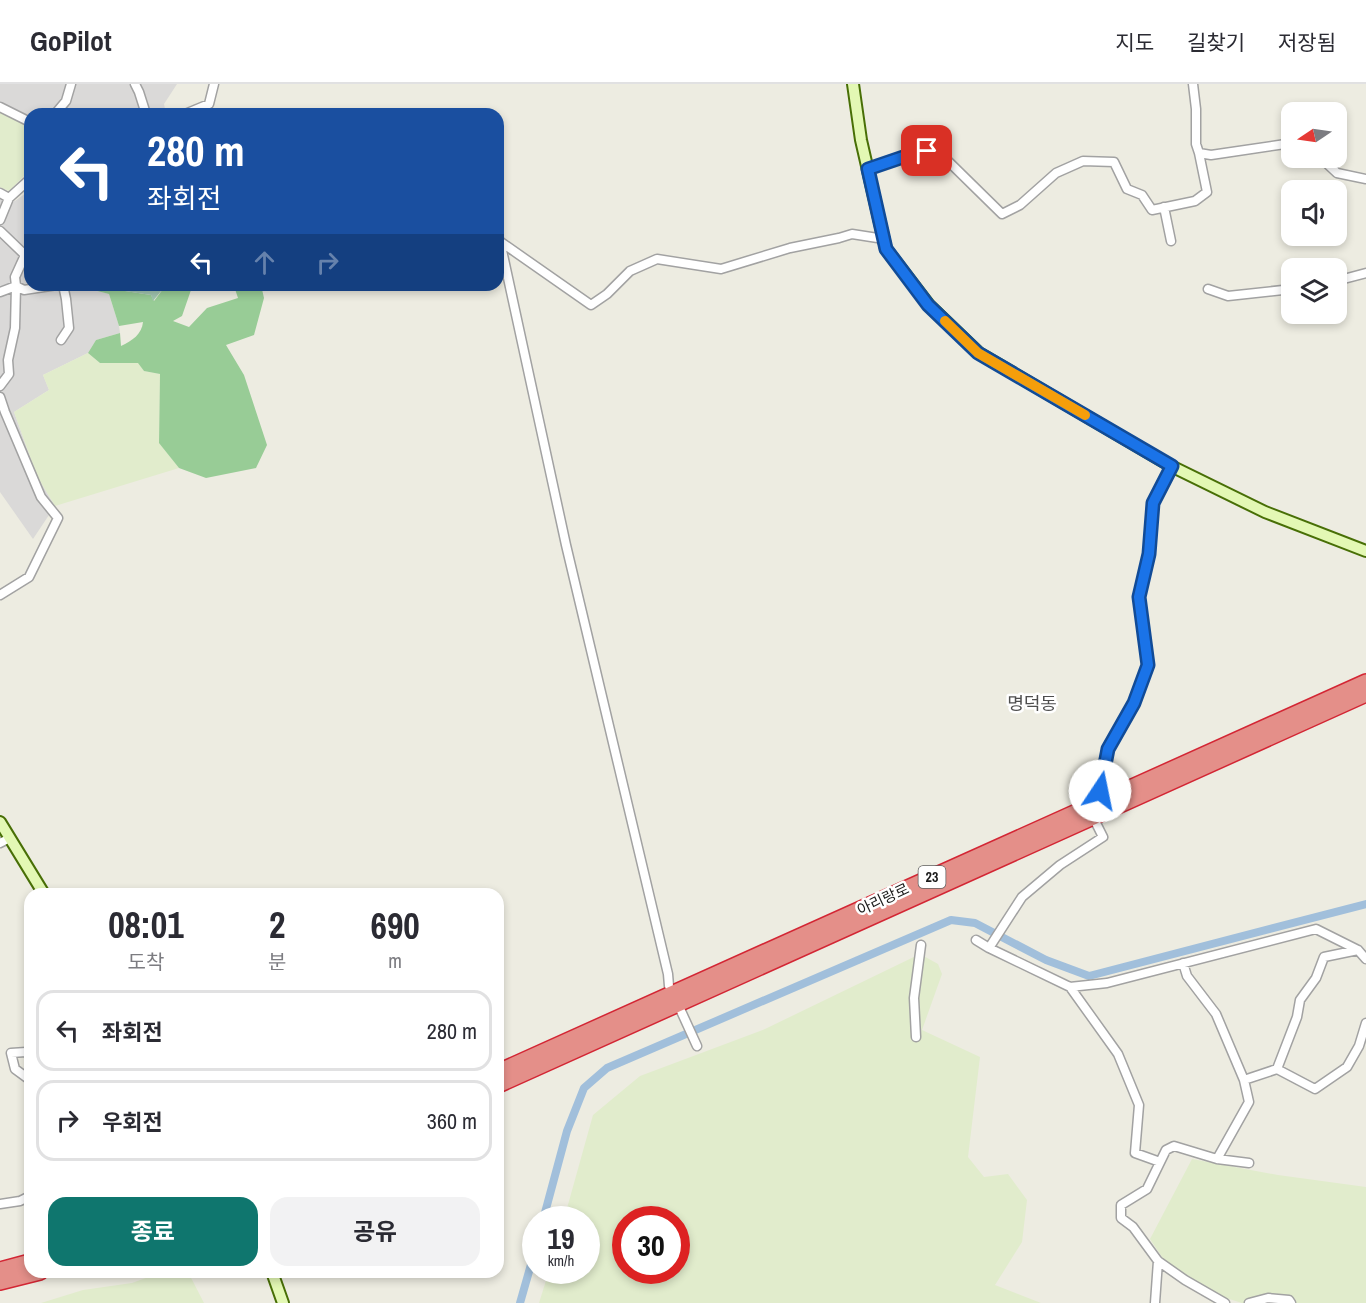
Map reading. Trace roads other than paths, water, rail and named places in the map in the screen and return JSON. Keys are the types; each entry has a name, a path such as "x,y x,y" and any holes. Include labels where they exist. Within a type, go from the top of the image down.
{"highway":[{"name":"아리랑로","path":"504,1069 1366,682"},
{"name":"아리랑로","path":"504,1081 1366,694"},
{"path":"0,1270 24,1264"},
{"path":"0,1282 24,1276"}],"street":[{"path":"60,108 66,101 71,84"},
{"path":"135,84 144,108"},
{"path":"199,108 209,104 214,84"},
{"path":"853,84 861,140 886,249 928,305 978,353 1172,466 1265,512 1366,551"},
{"path":"868,169 927,151 948,161 1002,214 1020,206 1056,173 1083,161 1114,162 1127,189 1142,195 1152,210 1195,201 1207,192 1196,144 1196,109 1192,84"},
{"path":"0,107 24,119"},
{"path":"1199,153 1211,155 1281,145"},
{"path":"1332,168 1337,173 1366,179"},
{"path":"0,220 9,198 24,184"},
{"path":"0,193 9,198"},
{"path":"1164,207 1171,242"},
{"path":"0,231 24,254"},
{"path":"504,244 591,305 607,294 630,271 657,259 722,268 790,248 852,234 884,240"},
{"path":"0,386 9,374 8,360 15,328 15,277 24,257"},
{"path":"504,263 566,545 663,951 669,986"},
{"path":"1347,278 1366,273"},
{"path":"0,292 16,286 24,290"},
{"path":"1208,289 1228,297 1281,290"},
{"path":"61,340 69,328 64,291"},
{"path":"0,397 42,497 58,518 29,577 0,595"},
{"path":"1100,791 1108,749 1134,703 1148,665 1139,597 1149,554 1153,503 1172,466"},
{"path":"0,822 5,840 40,888"},
{"path":"991,945 1022,897 1060,865 1103,837 1096,823"},
{"path":"1070,987 1107,983 1316,930 1358,950 1366,959"},
{"path":"976,940 991,945 1070,987 1118,1054 1139,1105 1135,1153 1160,1162"},
{"path":"916,1037 914,998 921,945"},
{"path":"1277,1069 1297,1017 1300,1000 1316,978 1324,957 1358,950"},
{"path":"1183,963 1187,976 1216,1014 1244,1080 1249,1102 1217,1159"},
{"path":"681,1011 696,1044"},
{"path":"1244,1080 1277,1069 1315,1089 1347,1068 1359,1046 1366,1023"},
{"path":"24,1052 11,1053 15,1069 24,1076"},
{"path":"1225,1303 1158,1261 1133,1227 1121,1218 1121,1205 1147,1189 1166,1150 1174,1146 1217,1159 1249,1163"},
{"path":"0,1204 24,1199"},
{"path":"1155,1303 1158,1261"},
{"path":"274,1278 284,1303"},
{"path":"1249,1303 1268,1298 1289,1300 1291,1303"}],"waterway":[{"path":"547,1206 567,1131 584,1088 607,1068 951,920 975,923 1046,960 1089,976 1366,904"},
{"path":"520,1303 525,1284"}],"district":[{"name":"명덕동","path":"1032,703"}]}
